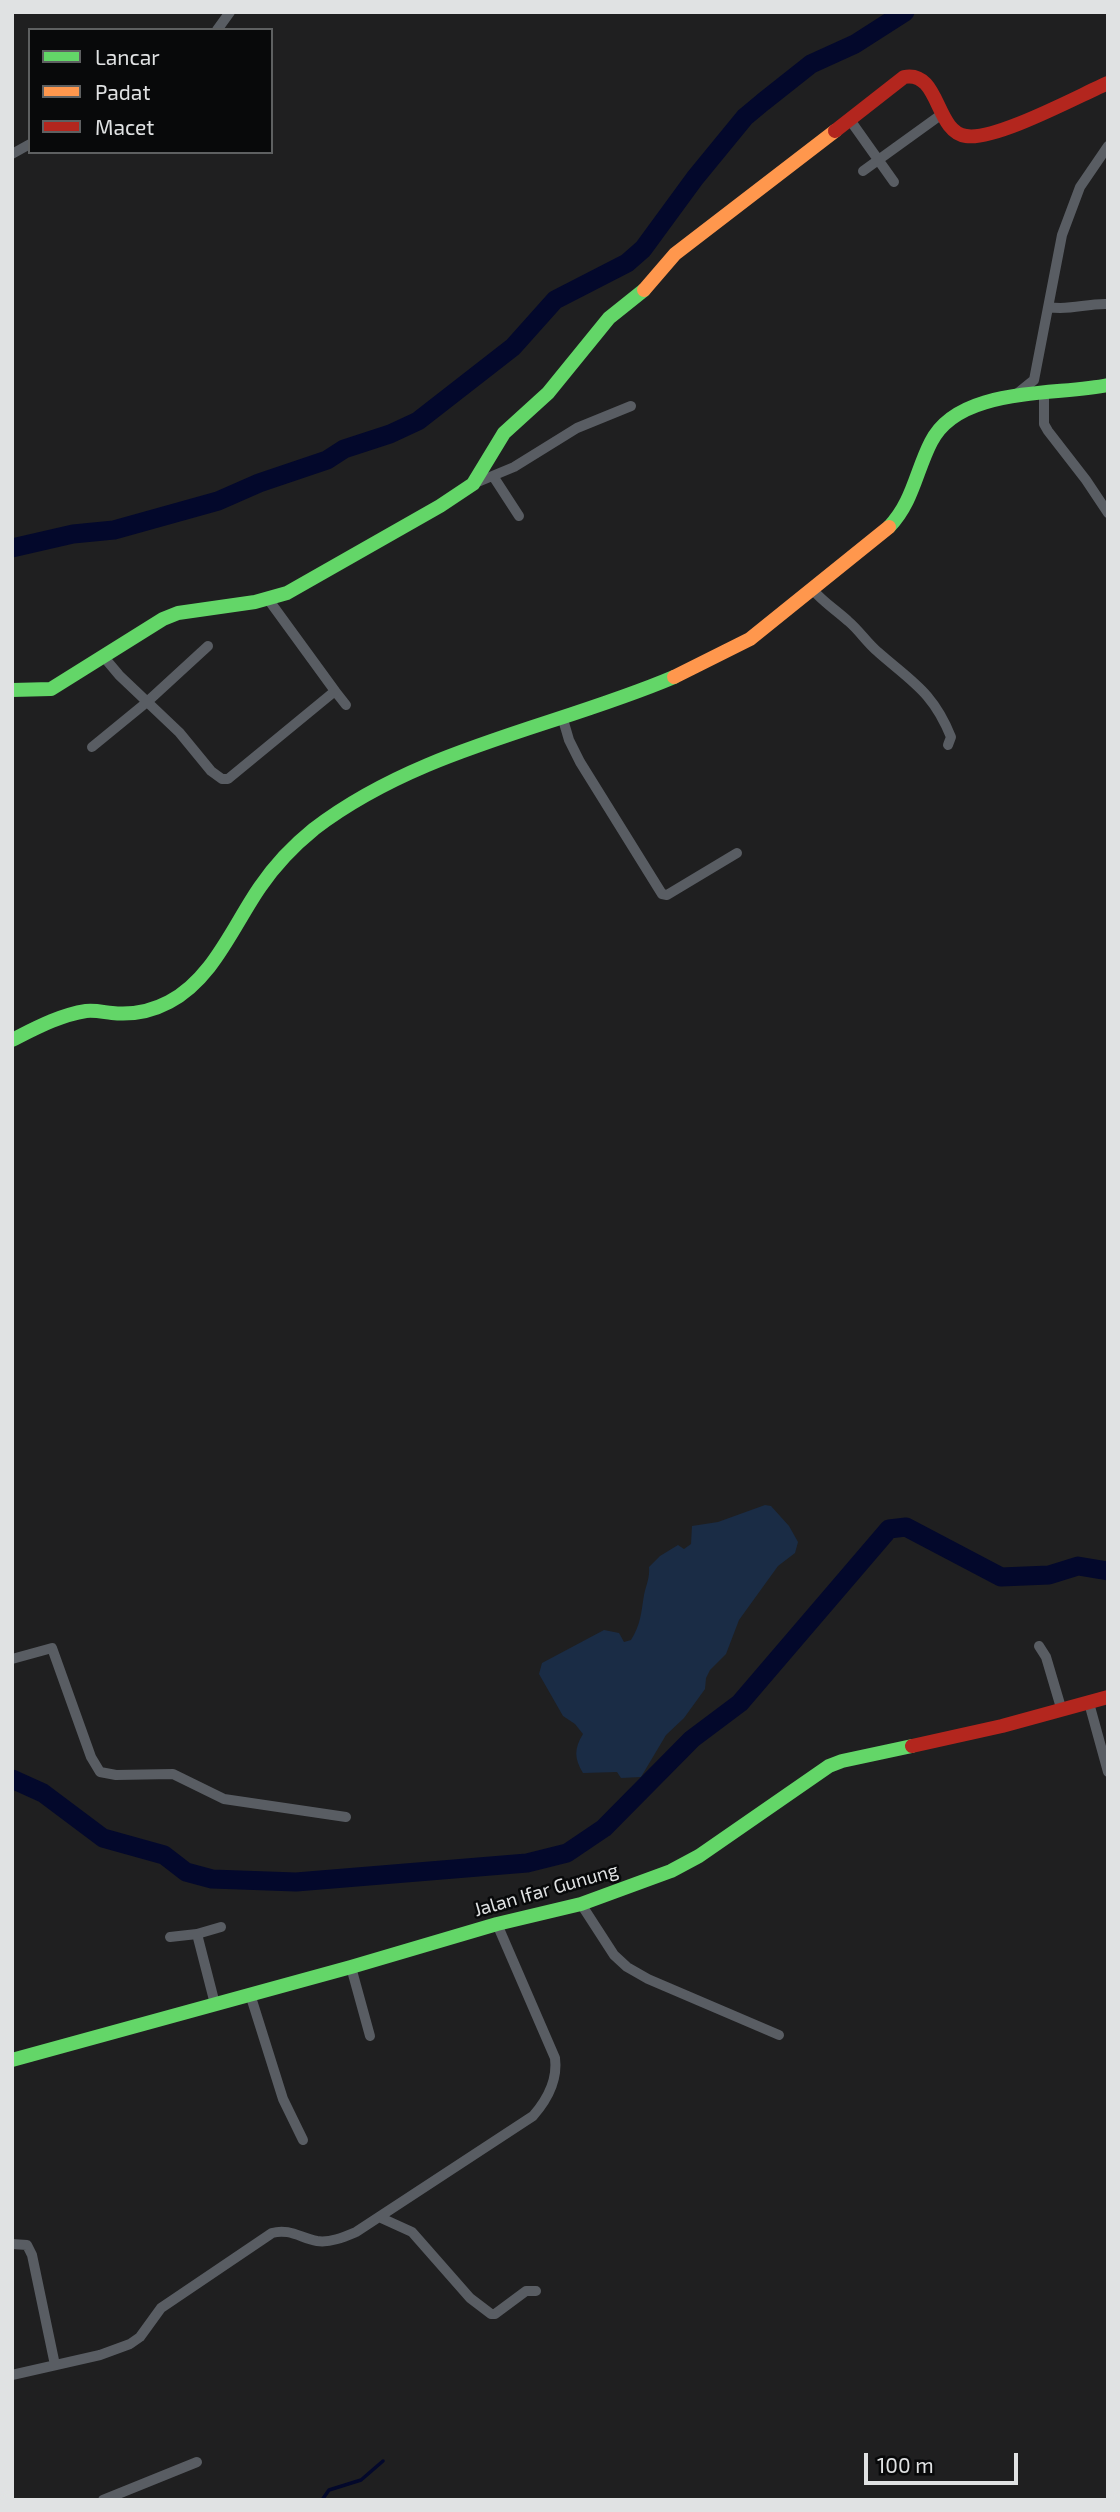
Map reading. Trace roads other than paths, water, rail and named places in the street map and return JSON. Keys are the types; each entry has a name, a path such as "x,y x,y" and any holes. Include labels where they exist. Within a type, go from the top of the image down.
{"street":[{"path":"218,28 230,12"},
{"path":"473,484 504,433 548,393 609,318 647,287 675,254 910,74 925,81 952,129 962,136 981,136 995,132 1108,83"},
{"path":"863,171 943,114"},
{"path":"850,120 894,183"},
{"path":"12,155 28,145"},
{"path":"1108,146 1080,187 1070,211 1054,266 1049,307 1038,349 1034,380 1042,396 1044,424 1048,432 1108,513"},
{"path":"1049,307 1065,309 1096,303 1108,304"},
{"path":"1012,398 1034,380"},
{"path":"12,1040 48,1023 88,1010 132,1014 169,1003 202,976 224,947 262,882 282,858 325,821 437,759 639,691 733,649 766,627 894,521 907,503 933,439 946,421 966,409 982,403 1012,398 1108,386"},
{"path":"12,690 51,689 170,616 268,599 305,584 473,484 514,467 577,428 631,407"},
{"path":"493,477 519,516"},
{"path":"812,589 922,690 946,725 951,737 948,745"},
{"path":"268,599 346,705"},
{"path":"92,747 147,702 208,646"},
{"path":"103,656 178,732 216,776 228,779 335,691"},
{"path":"562,716 569,740 580,762 662,894 667,895 737,853"},
{"path":"1039,1646 1046,1657 1062,1711"},
{"path":"12,1659 52,1648 91,1757 100,1772 117,1775 173,1774 224,1799 345,1817"},
{"name":"Jalan Ifar Gunung","path":"12,2060 497,1924 581,1904 671,1871 699,1856 829,1766 1062,1711 1108,1697"},
{"path":"1089,1703 1108,1772"},
{"path":"581,1904 610,1951 627,1967 648,1979 779,2035"},
{"path":"12,2375 100,2355 130,2344 140,2337 161,2308 272,2233 285,2231 326,2241 356,2232 533,2116 552,2086 555,2058 497,1924"},
{"path":"170,1937 197,1934 220,1927"},
{"path":"197,1934 215,2004"},
{"path":"351,1967 370,2036"},
{"path":"250,1994 283,2099 303,2140"},
{"path":"379,2217 412,2232 470,2298 491,2314 495,2314 526,2291 536,2291"},
{"path":"12,2244 27,2245 33,2255 55,2365"},
{"path":"103,2500 197,2462"}],"waterway":[{"path":"12,548 73,534 114,530 218,501 259,483 327,460 344,449 390,434 418,421 513,347 555,300 627,263 643,249 695,178 745,117 811,64 855,44 905,12"},
{"path":"12,1779 43,1793 103,1838 164,1855 186,1872 212,1879 296,1882 527,1863 567,1853 604,1828 692,1739 740,1703 889,1529 906,1527 1001,1577 1049,1575 1078,1566 1108,1571"},
{"path":"322,2500 329,2490 361,2480 383,2461"}]}
